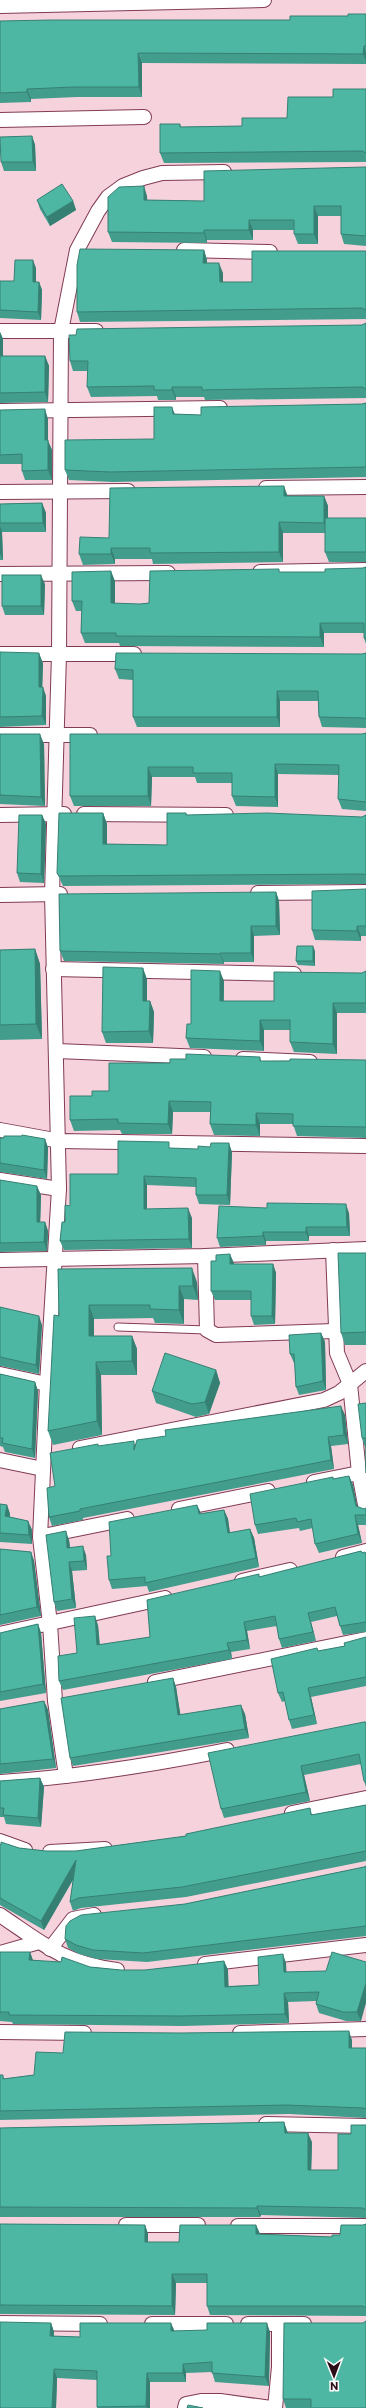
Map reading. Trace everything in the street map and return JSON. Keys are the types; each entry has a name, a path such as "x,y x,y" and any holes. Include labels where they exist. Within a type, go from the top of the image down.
{"street":[{"path":"0,6 264,0"},
{"path":"0,120 144,117"},
{"path":"66,1776 55,1701 50,1624 34,1552 40,1537 47,1384 56,1261 59,1188 60,1141 53,969 52,894 59,654 58,574 61,331 77,250 98,211 108,197 123,186 143,178 162,173 240,172"},
{"path":"77,250 92,250"},
{"path":"168,250 287,252"},
{"path":"0,331 108,331"},
{"path":"0,411 233,408"},
{"path":"256,489 366,487"},
{"path":"0,492 145,491"},
{"path":"248,572 366,570"},
{"path":"0,574 184,573"},
{"path":"0,654 146,654"},
{"path":"0,735 105,735"},
{"path":"0,815 240,815"},
{"path":"240,893 366,892"},
{"path":"0,895 75,894"},
{"path":"53,969 311,974"},
{"path":"57,1051 216,1058"},
{"path":"231,1058 326,1062"},
{"path":"0,1130 60,1141 366,1146"},
{"path":"0,1180 59,1188"},
{"path":"0,1260 56,1261 366,1249"},
{"path":"333,1250 334,1331 336,1353 350,1384 362,1455 359,1473 366,1510"},
{"path":"205,1256 207,1330 216,1335 334,1331"},
{"path":"0,1460 44,1462 64,1451 324,1400 339,1393 366,1371"},
{"path":"0,1374 47,1384"},
{"path":"297,1485 359,1473"},
{"path":"164,1512 281,1488"},
{"path":"40,1537 141,1516"},
{"path":"333,1560 366,1551"},
{"path":"227,1584 304,1567"},
{"path":"0,1634 181,1594"},
{"path":"139,1685 230,1668 366,1639"},
{"path":"40,1703 70,1698"},
{"path":"0,1782 66,1776 172,1761 242,1747"},
{"path":"280,1815 366,1798"},
{"path":"0,1841 35,1852 118,1848"},
{"path":"0,1914 44,1946 63,1957 88,1966 132,1971"},
{"path":"0,1953 44,1946 74,1919 105,1914"},
{"path":"190,1966 366,1945"},
{"path":"223,2033 366,2029"},
{"path":"0,2032 96,2033"},
{"path":"250,2124 366,2126"},
{"path":"111,2225 366,2226"},
{"path":"0,2324 111,2324"},
{"path":"135,2324 318,2324"},
{"path":"274,2408 279,2367 279,2324"},
{"path":"183,2407 201,2401 271,2408"}],"lane":[{"path":"118,1327 207,1330"}],"building":[{"path":"348,14 366,14 366,46 364,46 363,54 138,53 139,87 27,89 27,92 0,93 0,21 290,20 290,16 348,16"},
{"path":"333,89 366,89 366,153 362,151 160,153 160,124 180,124 180,127 242,126 242,118 287,118 288,97 333,97"},
{"path":"32,136 33,162 1,162 0,137"},
{"path":"366,167 366,236 341,234 341,206 314,206 314,234 294,234 294,220 249,220 249,230 204,230 204,233 108,232 108,197 119,187 144,186 144,200 204,201 204,171"},
{"path":"62,184 73,201 47,217 37,200"},
{"path":"80,249 204,250 203,263 219,263 220,282 252,282 252,251 366,251 366,310 362,308 77,312 77,265"},
{"path":"15,260 33,260 33,282 39,282 38,312 0,310 0,281 14,281"},
{"path":"366,323 366,389 362,387 202,390 202,387 172,387 172,390 154,390 154,386 87,387 88,361 70,361 69,335 76,335 77,329 362,325"},
{"path":"0,356 45,356 45,392 0,393"},
{"path":"366,403 366,467 110,472 65,470 65,440 154,439 154,407 172,407 173,414 201,415 201,407"},
{"path":"45,409 45,440 48,440 48,470 22,471 22,454 0,455 0,410"},
{"path":"284,486 284,496 324,496 324,523 279,522 279,552 150,553 150,548 111,548 111,554 79,554 80,537 109,538 110,488"},
{"path":"42,503 43,523 0,523 0,504"},
{"path":"325,518 366,518 366,552 325,552"},
{"path":"366,567 366,639 364,638 364,623 320,623 320,637 116,636 116,633 81,633 82,601 72,601 72,572 111,571 111,603 140,604 149,603 150,571 279,569 279,572 325,572 325,569"},
{"path":"2,575 41,575 41,606 2,606"},
{"path":"0,652 39,653 39,687 43,687 42,716 0,717"},
{"path":"116,653 366,653 366,719 319,717 318,691 277,691 277,717 133,717 133,670 115,669"},
{"path":"366,733 366,802 338,799 339,765 275,764 275,797 232,796 232,773 193,773 193,767 148,767 148,796 70,796 70,734"},
{"path":"0,734 40,734 41,797 0,795"},
{"path":"59,813 103,813 103,844 167,845 167,813 186,813 186,815 267,813 362,817 366,815 366,875 59,876 57,873"},
{"path":"19,815 42,815 41,874 17,873"},
{"path":"366,889 366,926 357,926 357,931 312,930 312,891"},
{"path":"276,892 276,926 251,926 251,953 220,954 60,951 59,894"},
{"path":"297,946 313,946 313,961 296,961"},
{"path":"35,949 36,1024 0,1025 0,950"},
{"path":"103,967 143,968 143,1001 150,1001 149,1031 102,1032"},
{"path":"191,970 220,971 220,1001 274,1001 274,972 362,973 366,971 366,1003 333,1003 333,1044 290,1042 290,1020 260,1020 260,1041 186,1038 187,1024 191,1024"},
{"path":"186,1054 260,1057 260,1061 290,1061 290,1059 366,1060 366,1127 293,1126 293,1114 256,1113 256,1125 210,1124 211,1102 169,1101 168,1124 118,1123 118,1119 70,1120 70,1096 92,1096 92,1091 109,1091 109,1063 170,1063 170,1059 186,1059"},
{"path":"22,1135 45,1139 44,1170 0,1163 0,1138 4,1138 4,1136"},
{"path":"118,1141 169,1142 169,1148 198,1149 198,1146 210,1147 211,1143 229,1143 227,1195 196,1195 196,1178 144,1176 144,1209 188,1208 189,1239 60,1241 62,1222 65,1222 65,1205 70,1206 70,1174 118,1174"},
{"path":"0,1180 37,1186 37,1222 45,1222 44,1242 0,1243"},
{"path":"267,1203 346,1204 347,1227 306,1227 306,1232 263,1232 263,1236 217,1238 219,1206 267,1208"},
{"path":"338,1253 366,1253 366,1332 341,1333"},
{"path":"230,1254 230,1264 273,1264 272,1316 251,1316 251,1291 211,1291 211,1261 216,1261 216,1255"},
{"path":"192,1268 193,1286 179,1286 179,1310 150,1309 150,1305 89,1305 89,1336 132,1336 132,1361 96,1362 97,1421 48,1431 54,1315 59,1316 58,1269"},
{"path":"0,1307 39,1316 36,1365 0,1357"},
{"path":"321,1333 323,1381 296,1387 294,1354 290,1354 289,1335"},
{"path":"165,1353 216,1370 205,1402 192,1404 152,1391"},
{"path":"0,1374 35,1382 32,1449 2,1443 3,1438 0,1438"},
{"path":"366,1403 366,1438 362,1438 358,1404"},
{"path":"341,1406 344,1435 328,1437 331,1460 80,1509 80,1511 49,1517 47,1488 55,1486 50,1453 98,1444 98,1446 134,1441 134,1450 137,1440 166,1436 165,1430"},
{"path":"349,1476 356,1506 364,1509 366,1508 366,1515 355,1515 358,1534 315,1544 311,1519 297,1522 296,1518 255,1525 250,1494 333,1477 333,1479"},
{"path":"0,1504 7,1505 5,1516 28,1521 29,1535 0,1533"},
{"path":"197,1505 199,1514 224,1510 228,1533 250,1529 256,1558 145,1583 145,1577 109,1580 107,1556 111,1556 109,1522"},
{"path":"66,1531 67,1548 83,1546 84,1561 69,1562 72,1599 54,1602 46,1535"},
{"path":"0,1549 31,1552 37,1607 0,1615"},
{"path":"361,1551 362,1553 365,1552 366,1555 366,1622 340,1626 335,1607 308,1613 313,1632 279,1639 275,1616 244,1622 247,1640 227,1643 229,1650 59,1681 58,1656 77,1653 74,1618 95,1616 97,1645 150,1637 147,1600 259,1574 259,1577"},
{"path":"38,1624 43,1684 0,1692 0,1633"},
{"path":"366,1637 366,1677 308,1688 314,1715 289,1720 283,1692 278,1693 271,1659 317,1648 318,1651 345,1646 344,1643"},
{"path":"173,1678 178,1715 241,1705 245,1729 70,1758 61,1698"},
{"path":"44,1701 53,1759 0,1764 0,1709"},
{"path":"366,1722 366,1782 364,1781 359,1754 301,1766 306,1792 221,1809 208,1753"},
{"path":"40,1778 38,1818 3,1815 4,1808 0,1808 0,1781"},
{"path":"366,1805 366,1851 182,1887 78,1898 70,1902 76,1860 41,1921 0,1898 1,1842 19,1848 46,1851 76,1851 186,1836 186,1834 310,1808 311,1815"},
{"path":"366,1866 366,1926 143,1953 93,1950 76,1945 65,1939 66,1926 70,1921 81,1915 185,1904"},
{"path":"0,1952 30,1952 29,1960 61,1962 62,1957 90,1967 121,1970 145,1970 224,1961 225,1987 259,1985 258,1957 283,1954 284,1972 326,1971 332,1952 366,1962 366,1983 357,2012 343,2012 316,2004 319,1992 284,1993 285,2014 180,2016 9,2015 9,2012 0,2012"},
{"path":"349,2031 349,2048 366,2048 366,2109 286,2105 0,2111 0,2075 3,2075 3,2079 34,2075 36,2052 63,2053 65,2032 180,2033"},
{"path":"284,2122 285,2133 308,2133 308,2170 338,2170 338,2134 351,2134 351,2125 366,2125 366,2210 363,2208 257,2206 257,2208 0,2207 0,2128"},
{"path":"0,2224 145,2225 145,2242 179,2242 180,2225 256,2225 256,2234 332,2237 332,2235 340,2235 341,2225 366,2224 366,2308 363,2306 207,2306 207,2274 172,2274 172,2306 0,2305"},
{"path":"366,2321 366,2408 311,2408 311,2399 283,2399 284,2323 363,2323"},
{"path":"0,2322 51,2323 50,2336 80,2337 80,2323 171,2323 171,2331 207,2330 207,2323 267,2323 265,2377 212,2373 212,2362 183,2364 183,2373 147,2373 146,2406 97,2407 97,2371 54,2369 52,2408 0,2408"},
{"path":"188,2405 203,2408 187,2408"}]}
